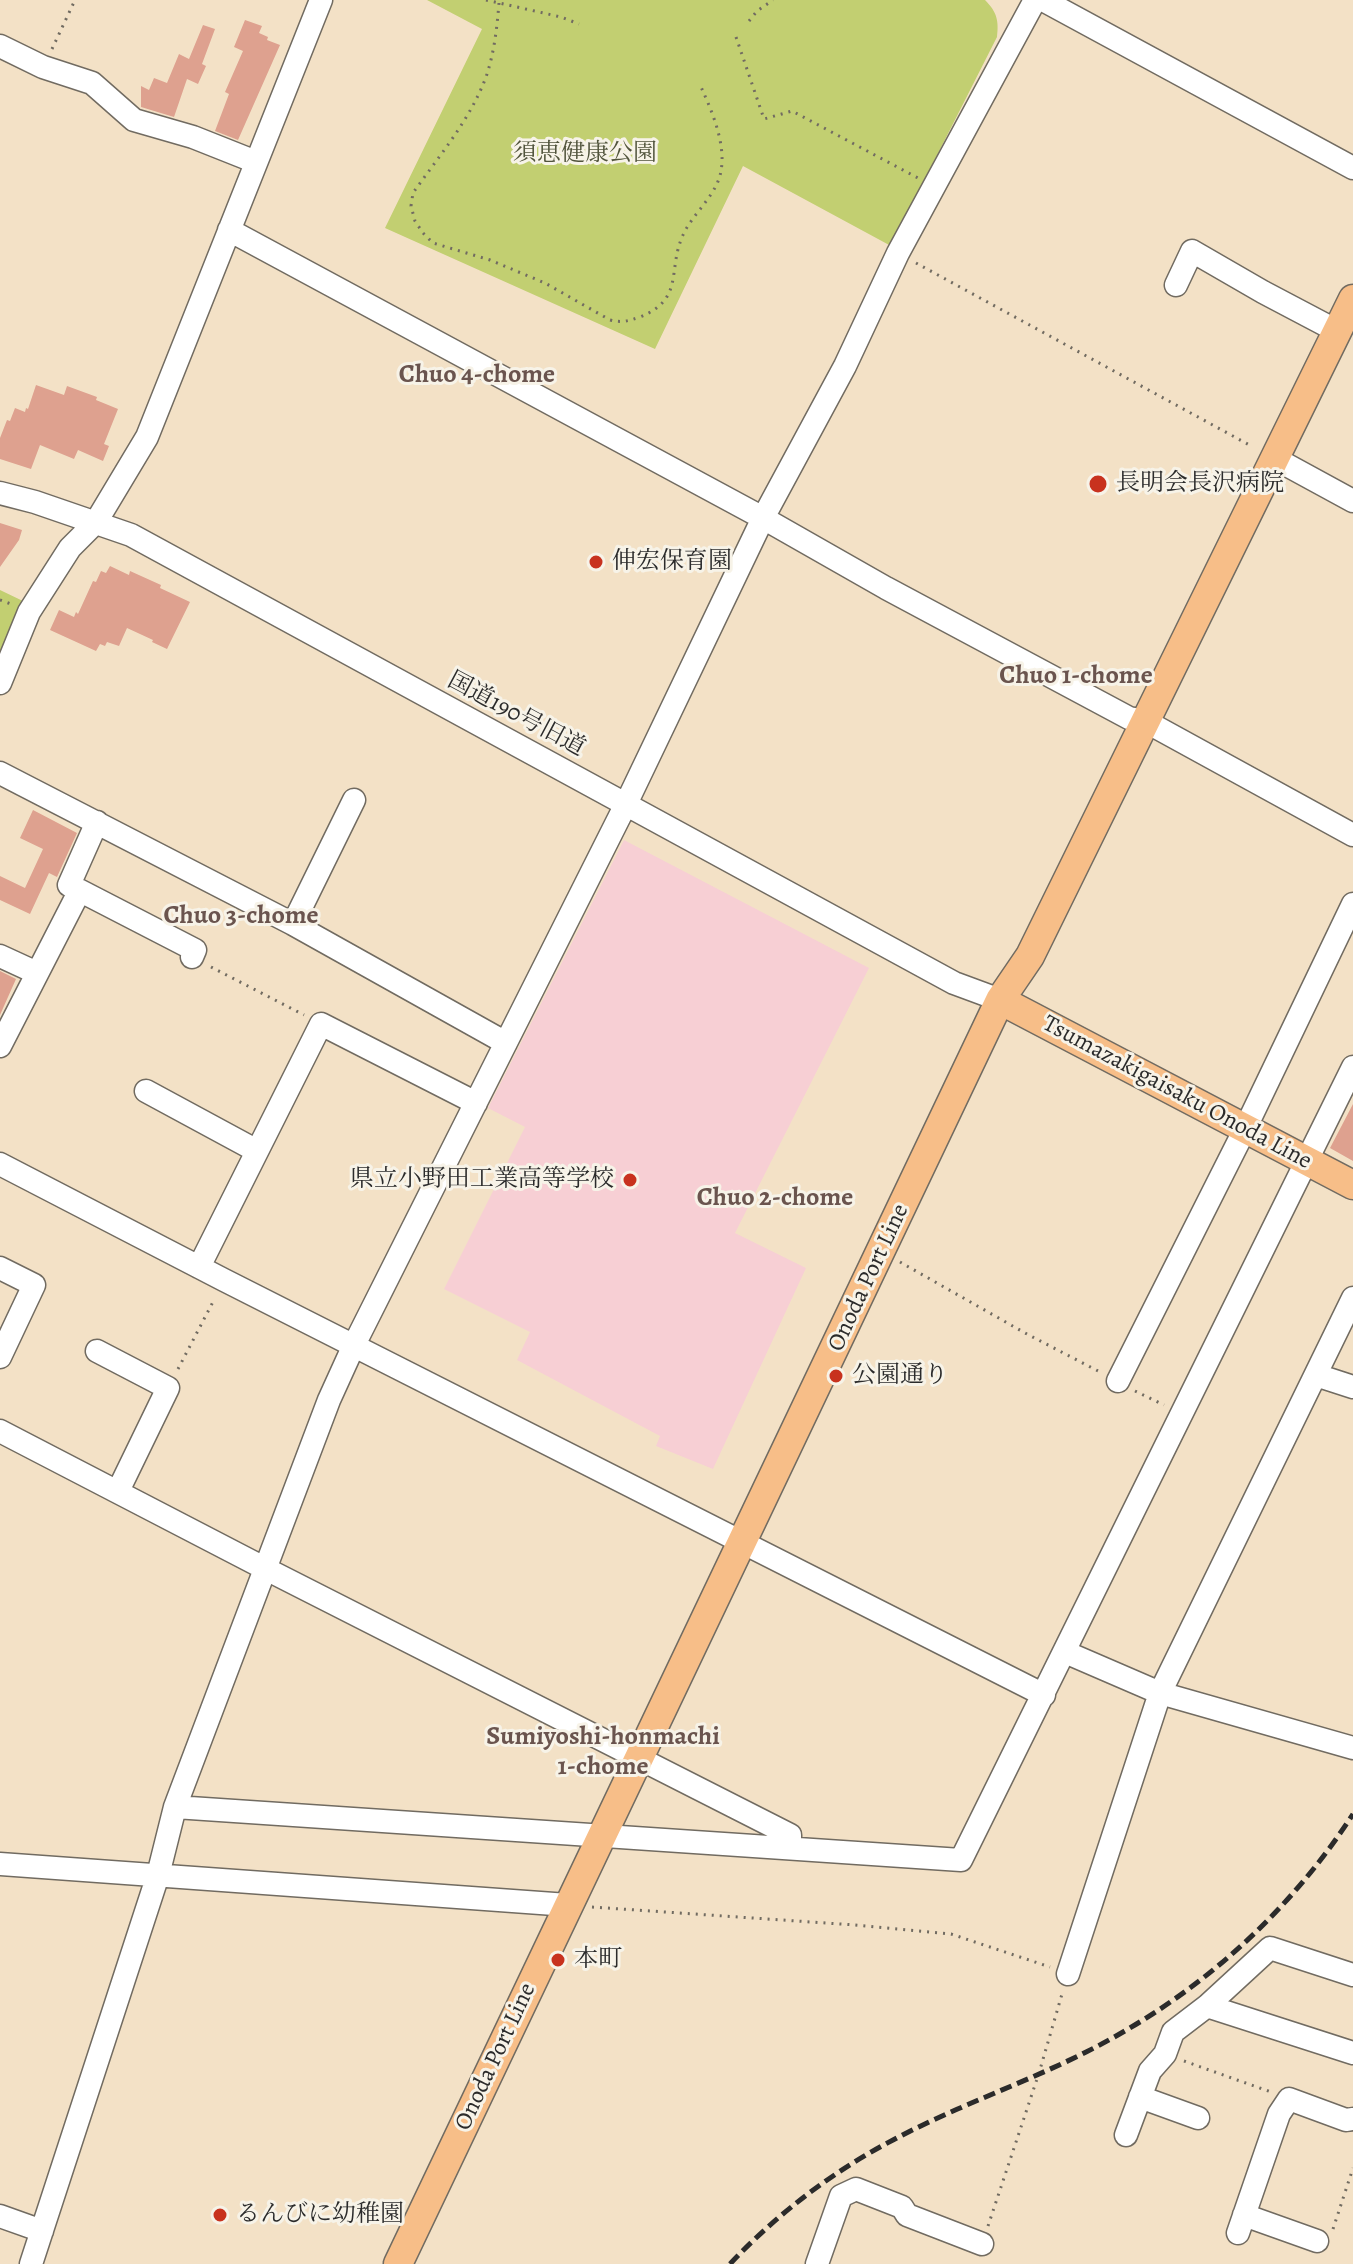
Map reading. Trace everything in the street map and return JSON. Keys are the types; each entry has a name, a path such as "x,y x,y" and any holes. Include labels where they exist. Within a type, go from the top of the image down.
{"main road":[{"name":"Onoda Port Line","path":"398,2264 1000,1000 1030,956 1353,299"},
{"name":"Tsumazakigaisaku Onoda Line","path":"1000,1000 1353,1185"}],"street":[{"path":"0,683 29,612 70,548 96,522 147,437 321,0"},
{"path":"31,2264 158,1875 175,1807 324,1413 354,1345 626,804 763,518 845,366 898,253 936,187 1031,2 1353,168"},
{"path":"0,46 43,67 92,83 134,120 193,137 256,162"},
{"path":"229,230 763,518 886,588 1129,718 1145,721 1353,835"},
{"path":"1176,285 1192,251 1337,331"},
{"path":"1274,458 1353,501"},
{"name":"国道190号旧道","path":"0,493 131,535 954,983 1000,1000"},
{"path":"0,773 293,924 506,1043"},
{"path":"293,924 354,800"},
{"path":"97,822 69,885 195,950 192,957"},
{"path":"0,1046 79,892"},
{"path":"1118,1381 1245,1129 1353,904"},
{"path":"0,956 37,973"},
{"path":"199,1267 321,1024 476,1103"},
{"path":"175,1807 961,1860 1353,1067"},
{"path":"146,1091 257,1151"},
{"path":"0,1164 1044,1695"},
{"path":"0,1268 34,1285 0,1357"},
{"path":"1068,1974 1160,1693 1353,1298"},
{"path":"97,1351 168,1388 118,1491"},
{"path":"1316,1375 1353,1387"},
{"path":"0,1431 790,1835 790,1847"},
{"path":"1065,1652 1160,1693 1353,1748"},
{"path":"0,1864 568,1905"},
{"path":"1126,2135 1150,2071 1165,2054 1173,2032 1207,2006 1270,1948 1353,1975"},
{"path":"1207,2006 1353,2053"},
{"path":"1140,2097 1198,2118"},
{"path":"1324,2239 1241,2224 1279,2114 1289,2099 1346,2120 1353,2119"},
{"path":"817,2264 841,2196 856,2189 902,2207 907,2215 982,2244"},
{"path":"0,2216 42,2231"}],"path":[{"path":"43,67 75,0"},
{"path":"486,0 579,24"},
{"path":"749,21 773,0"},
{"path":"499,3 497,34 486,76 468,114 413,193 411,206 415,221 433,243 490,260 531,277 610,320 622,323 635,319 655,311 668,297 682,238 721,174 718,137 711,108 701,87"},
{"path":"736,37 764,119 792,111 936,187"},
{"path":"898,253 1274,458"},
{"path":"192,957 321,1024"},
{"path":"881,1252 1025,1333 1182,1413"},
{"path":"168,1388 224,1280"},
{"path":"568,1905 951,1934 1068,1974 1039,2073 982,2244"},
{"path":"1165,2054 1289,2099"},
{"path":"1324,2239 1353,2168"}],"shaded area":[{"name":"県立小野田工業高等学校","path":"624,840 869,968 735,1233 806,1268 713,1469 656,1446 660,1436 517,1360 530,1332 444,1289 525,1127 488,1108"}],"green space":[{"name":"須恵健康公園","path":"427,0 985,0 995,13 998,31 891,246 743,166 655,349 385,228 482,29"},
{"path":"0,590 25,602 0,664"}],"building":[{"path":"245,20 262,26 259,33 280,45 238,140 215,131 229,94 225,92 243,51 234,47"},
{"path":"203,25 215,29 202,64 206,66 198,84 187,79 174,117 141,107 141,86 149,90 154,78 167,83 179,54 189,59"},
{"path":"36,385 64,395 67,386 118,409 104,444 109,446 103,461 78,450 74,459 40,445 31,469 0,459 0,438 7,420 10,421 15,408 25,412 28,409"},
{"path":"0,523 22,530 19,540 0,567"},
{"path":"110,566 129,575 130,571 190,602 167,649 127,628 119,646 107,642 105,646 100,644 96,651 50,630 59,610 74,617 76,612 78,614 93,581 96,582 101,571 106,573"},
{"path":"33,810 77,833 57,877 49,873 30,914 0,900 0,876 25,888 43,849 20,838"},
{"path":"0,971 16,979 0,1015"},
{"path":"1353,1104 1353,1161 1330,1148"}],"railway":[{"path":"730,2264 806,2195 870,2152 950,2112 1095,2047 1190,1988 1279,1909 1306,1879 1353,1814"}],"place":[{"name":"長明会長沢病院","path":"1098,484"},
{"name":"伸宏保育園","path":"596,562"},
{"name":"県立小野田工業高等学校","path":"630,1180"},
{"name":"公園通り","path":"836,1376"},
{"name":"本町","path":"558,1960"},
{"name":"るんびに幼稚園","path":"220,2215"}],"district":[{"name":"Chuo 4-chome","path":"477,376"},
{"name":"Chuo 1-chome","path":"1076,677"},
{"name":"Chuo 3-chome","path":"241,917"},
{"name":"Chuo 2-chome","path":"775,1199"},
{"name":"Sumiyoshi-honmachi 1-chome","path":"603,1753"}]}
